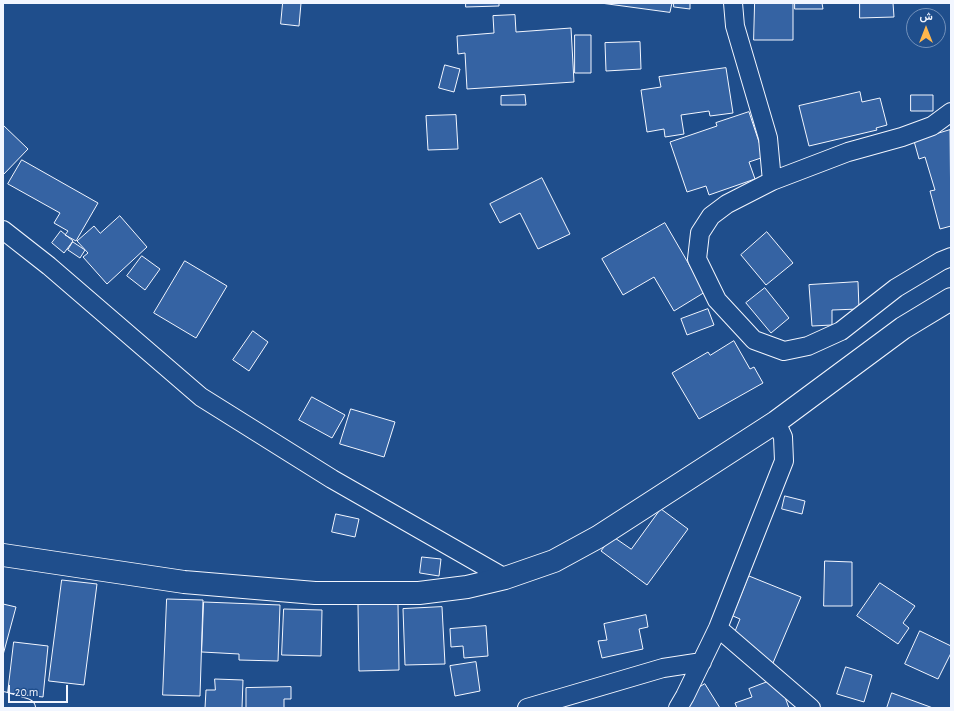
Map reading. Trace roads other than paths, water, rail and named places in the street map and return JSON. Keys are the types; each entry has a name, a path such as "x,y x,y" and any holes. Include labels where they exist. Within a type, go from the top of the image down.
{"street":[{"path":"733,3 735,26 768,138 772,181"},
{"path":"951,112 932,126 902,137 848,152 772,181 727,204 712,216 700,233 697,259 717,300 754,340 784,351 808,346 840,331 896,288 941,260 951,257"},
{"path":"3,230 49,266 201,397 332,479 505,578"},
{"path":"3,555 184,582 315,593 419,593 466,587 505,578 554,561 598,537 776,422 903,328 951,300"},
{"path":"678,708 718,628 784,461 783,437 776,422"},
{"path":"718,628 811,708"},
{"path":"527,708 663,668 702,662"},
{"path":"3,701 26,708"}]}
